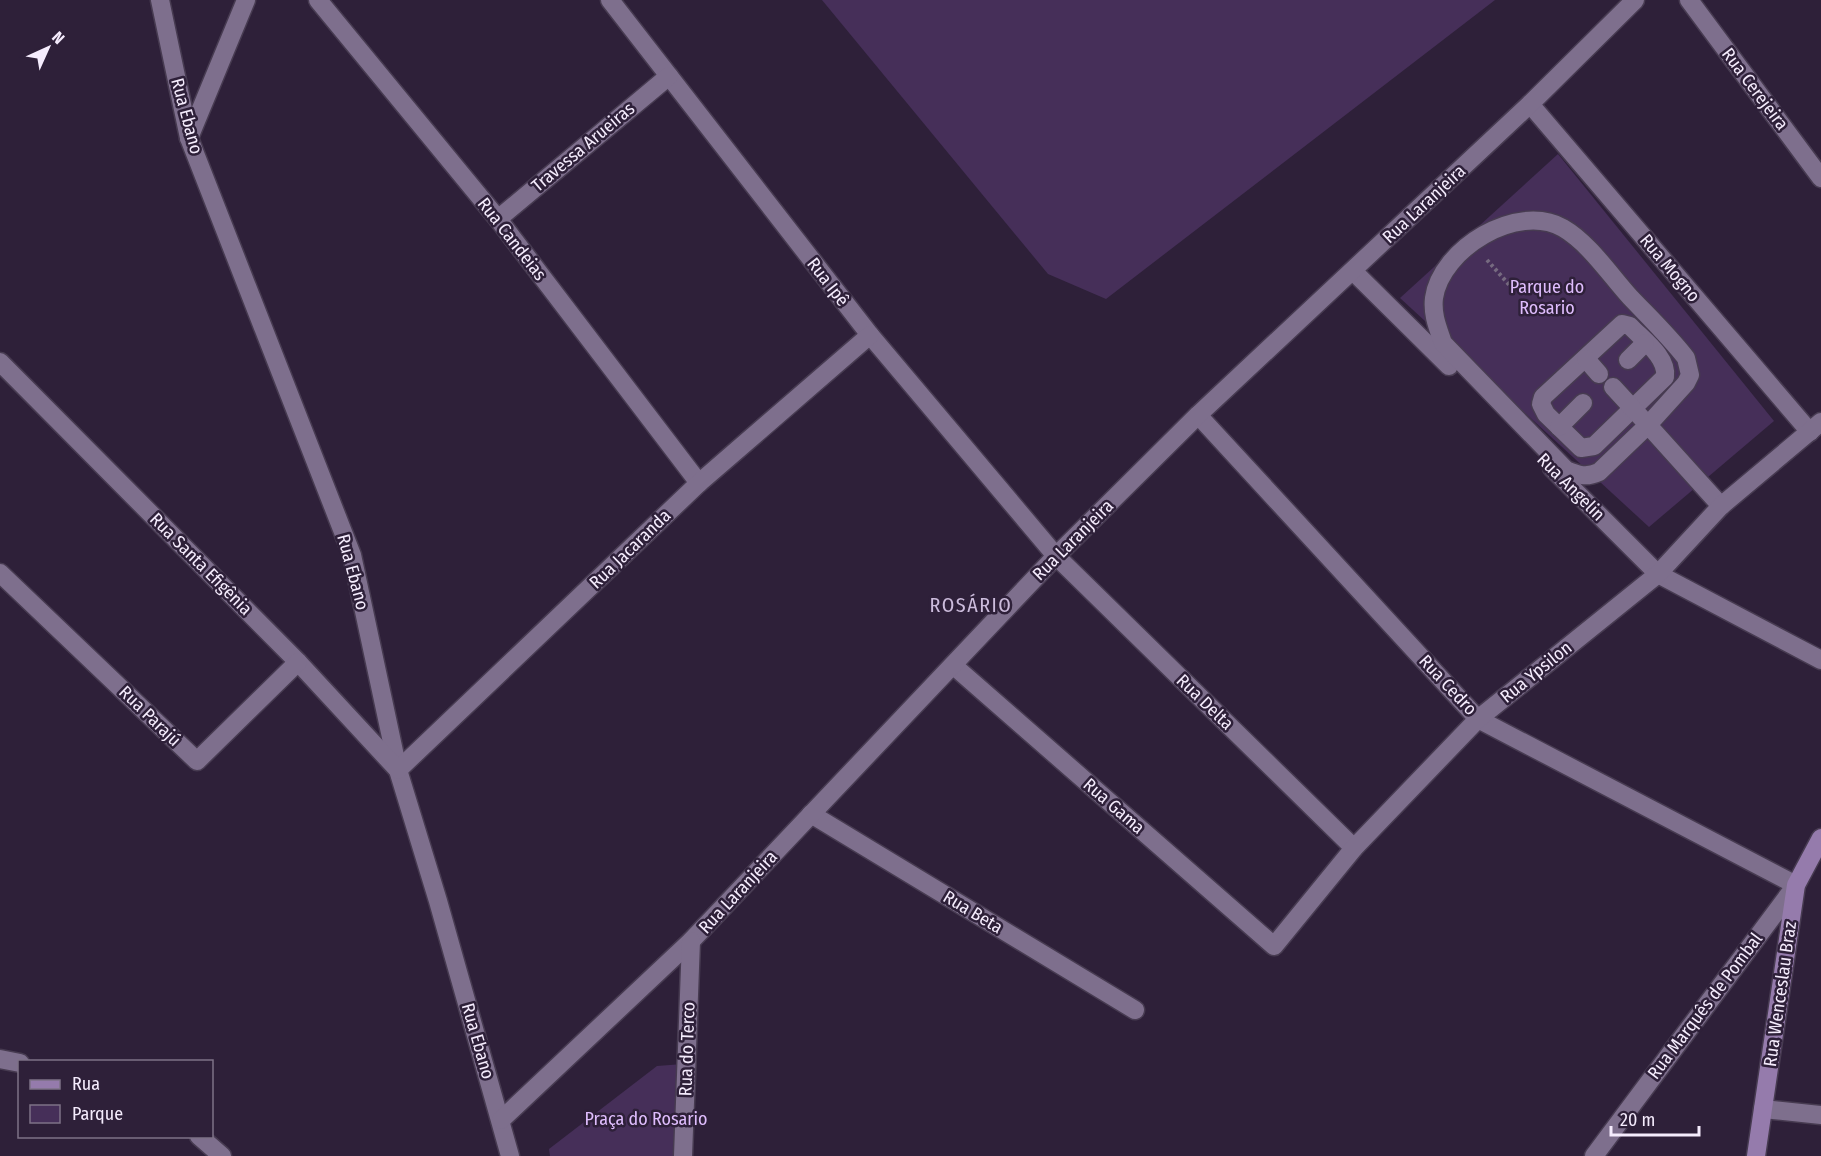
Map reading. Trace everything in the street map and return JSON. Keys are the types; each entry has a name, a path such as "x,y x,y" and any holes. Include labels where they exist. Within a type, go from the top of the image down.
{"street":[{"name":"Rua Ebano","path":"160,0 189,138 352,555 398,770 510,1156"},
{"path":"189,138 246,0"},
{"name":"Rua Candeias","path":"318,0 498,219 699,483"},
{"name":"Rua Ipê","path":"610,0 870,335 1056,556"},
{"name":"Rua Laranjeira","path":"501,1120 691,941 1056,556 1198,415 1530,104 1635,0"},
{"name":"Rua Cerejeira","path":"1689,0 1821,178"},
{"name":"Travessa Arueiras","path":"498,219 669,76"},
{"name":"Rua Mogno","path":"1530,104 1815,427"},
{"path":"1545,222 1562,228 1580,242 1686,358 1690,375 1686,383 1648,425 1614,459 1591,476 1579,476 1566,470 1443,343 1434,316 1434,297 1442,273 1470,243 1509,223 1545,222"},
{"name":"Rua Angelin","path":"1353,271 1658,574 1821,660"},
{"path":"1622,324 1630,326 1663,361 1666,369 1665,377 1594,446 1581,448 1546,414 1541,404 1543,397 1586,359 1622,324"},
{"name":"Rua Jacaranda","path":"398,770 699,483 870,335"},
{"path":"1628,360 1646,343"},
{"path":"1586,359 1599,374"},
{"name":"Rua Santa Efigênia","path":"0,362 298,662 398,770"},
{"path":"1613,387 1721,506"},
{"path":"1559,427 1583,403"},
{"name":"Rua Cedro","path":"1198,415 1478,719 1796,885"},
{"name":"Rua Ypsilon","path":"1274,946 1354,848 1478,719 1658,574 1721,506 1815,427"},
{"name":"Rua Delta","path":"1056,556 1354,848"},
{"name":"Rua Parajú","path":"0,573 197,761 298,662"},
{"name":"Rua Gama","path":"954,666 1274,946"},
{"name":"Rua Beta","path":"812,814 1135,1010"},
{"name":"Rua Wenceslau Braz","path":"1756,1156 1796,885 1821,838"},
{"name":"Rua Marquês de Pombal","path":"1594,1156 1796,885"},
{"name":"Rua do Terco","path":"683,1156 691,941"},
{"path":"0,1059 18,1063"},
{"path":"1764,1109 1821,1115"},
{"path":"200,1138 222,1156"}],"path":[{"path":"1470,243 1513,288"}],"green space":[{"path":"822,0 1495,0 1106,299 1048,274"},
{"name":"Parque do Rosario","path":"1558,154 1774,421 1649,527 1400,298"},
{"name":"Praça do Rosario","path":"683,1064 683,1156 550,1156 549,1149 657,1066"}],"district":[{"name":"ROSÁRIO","path":"971,605"}]}
